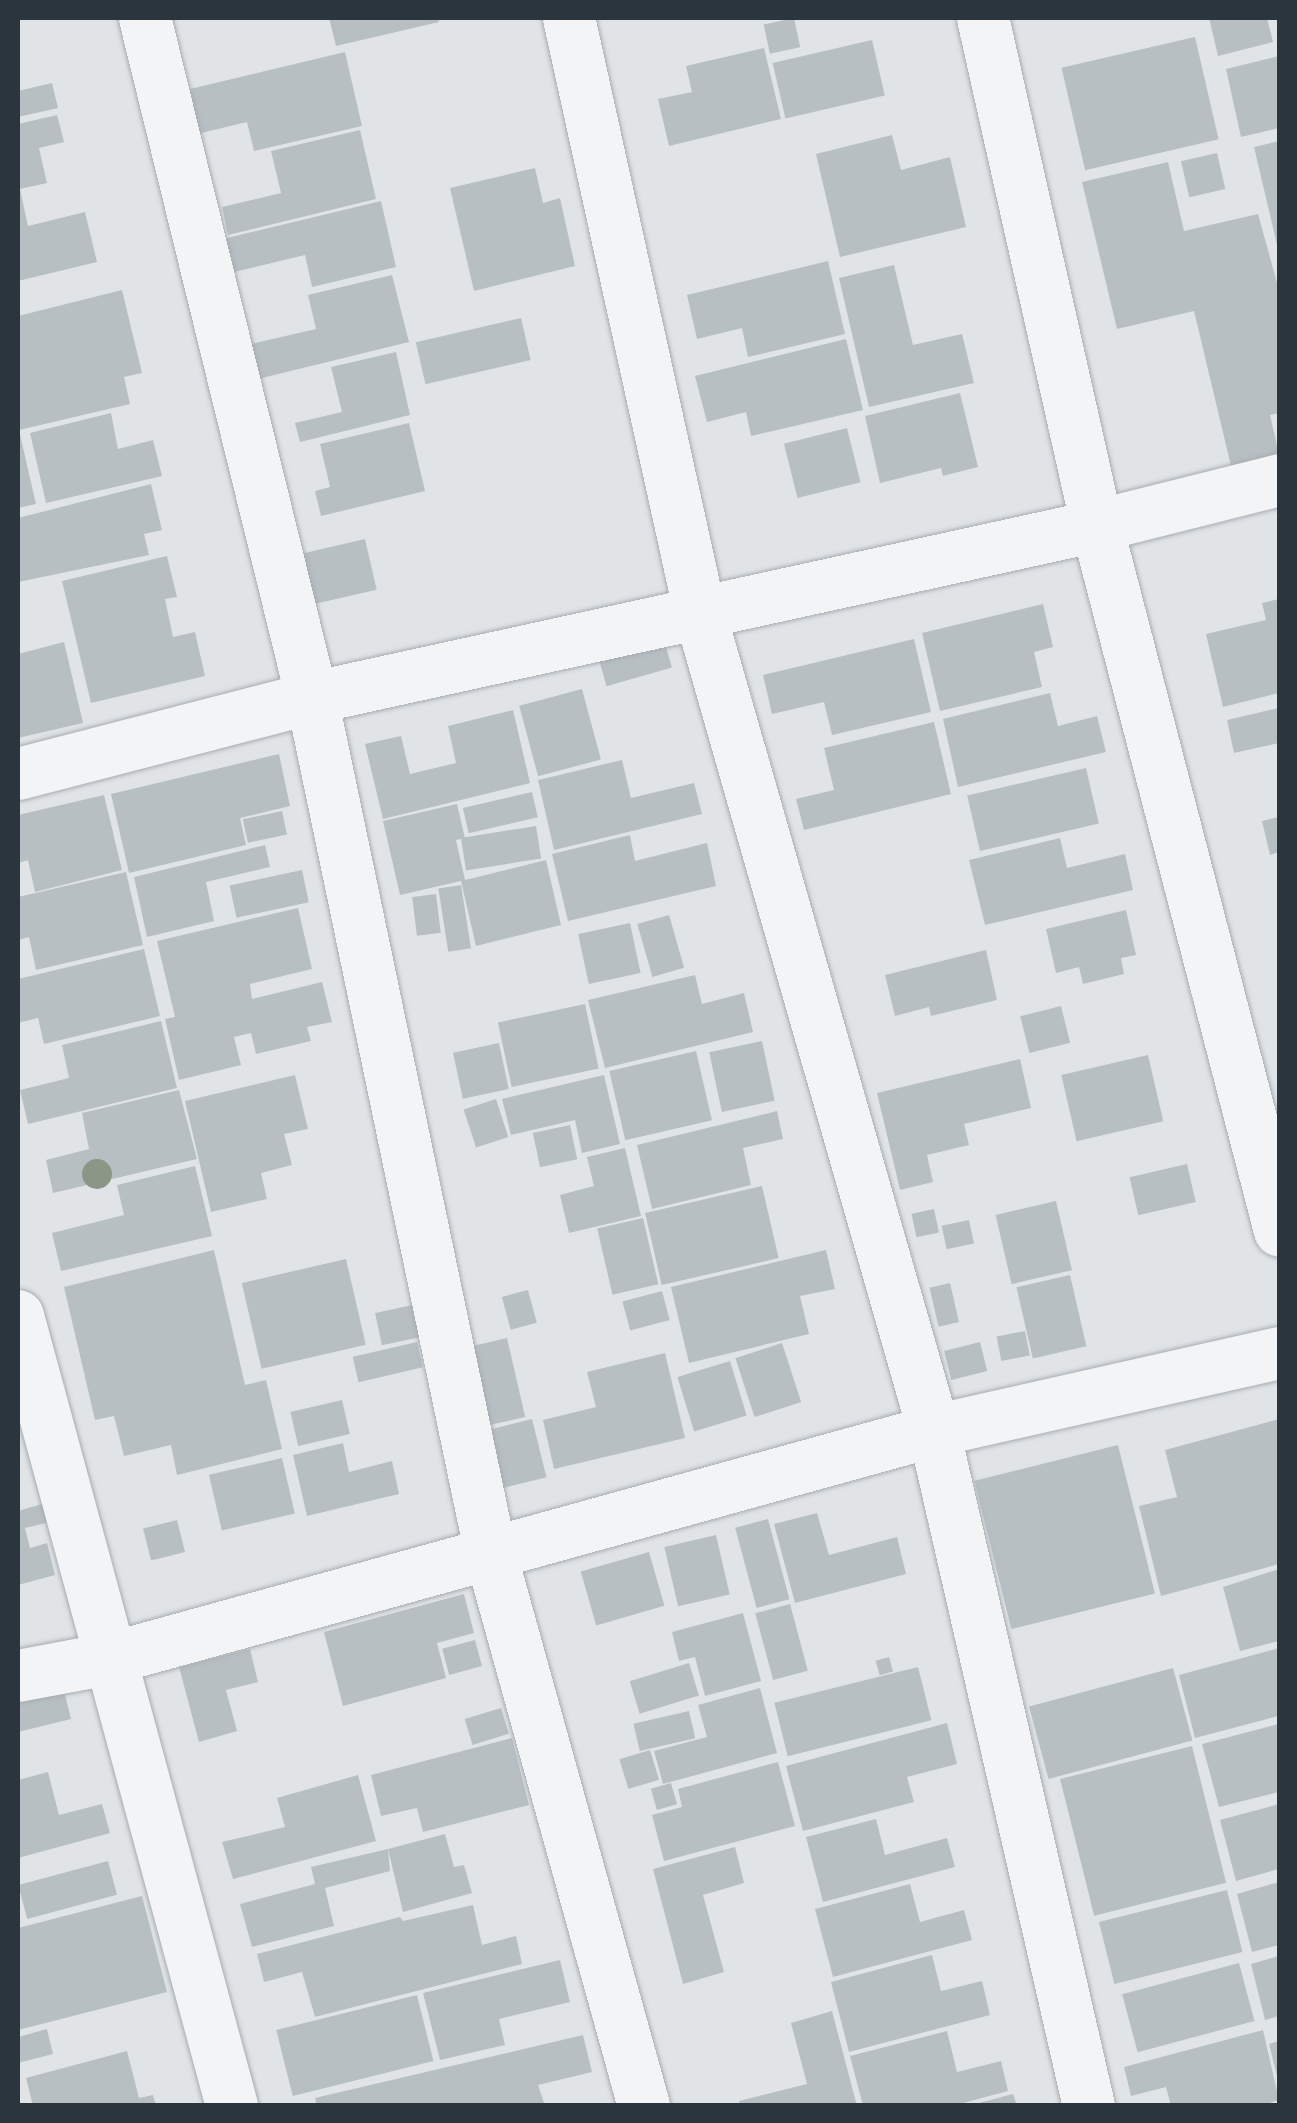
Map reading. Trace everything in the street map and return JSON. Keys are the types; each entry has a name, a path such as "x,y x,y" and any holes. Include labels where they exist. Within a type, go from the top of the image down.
{"street":[{"path":"145,18 312,698 491,1554 644,2106"},
{"path":"570,18 700,613 934,1431 1090,2106"},
{"path":"983,18 1098,526 1280,1231"},
{"path":"18,774 312,698 1098,526 1280,480"},
{"path":"18,1316 232,2106"},
{"path":"18,1676 108,1658 934,1431 1280,1353"}],"building":[{"path":"329,18 438,18 439,22 336,46"},
{"path":"794,18 800,47 770,54 764,24"},
{"path":"1209,18 1267,18 1273,42 1218,56"},
{"path":"1195,37 1219,139 1085,170 1062,68"},
{"path":"872,40 885,96 785,118 773,63"},
{"path":"764,48 781,119 669,146 658,99 692,92 686,66"},
{"path":"345,52 362,126 254,151 247,122 197,134 186,90"},
{"path":"1279,56 1279,128 1241,137 1226,69"},
{"path":"52,83 58,108 18,117 18,91"},
{"path":"57,115 64,142 39,148 47,183 20,189 28,226 85,212 97,262 18,281 18,124"},
{"path":"360,130 376,199 228,235 222,207 281,193 271,151"},
{"path":"892,135 901,170 950,157 966,227 840,257 816,154"},
{"path":"1279,141 1279,249 1278,249 1254,147"},
{"path":"1217,153 1225,189 1189,197 1181,161"},
{"path":"1168,162 1184,231 1258,214 1279,290 1279,413 1270,415 1279,454 1231,466 1194,311 1117,329 1082,182"},
{"path":"535,168 543,203 560,198 575,266 474,291 450,188"},
{"path":"381,201 396,267 312,287 305,255 222,275 215,241"},
{"path":"828,261 845,334 748,357 742,328 697,339 687,295"},
{"path":"894,265 913,345 962,334 974,383 869,407 839,278"},
{"path":"392,275 409,342 254,380 246,345 316,329 308,295"},
{"path":"122,290 142,373 124,377 130,404 19,430 36,504 18,508 18,316"},
{"path":"521,318 531,360 425,384 416,342"},
{"path":"846,339 863,410 751,436 746,412 707,422 695,376"},
{"path":"396,352 410,415 300,442 295,423 342,412 331,367"},
{"path":"960,393 978,467 943,476 941,468 880,483 865,416"},
{"path":"111,413 118,449 153,440 162,476 46,503 30,433"},
{"path":"409,423 425,491 321,516 315,491 330,487 320,444"},
{"path":"847,428 861,482 797,498 784,444"},
{"path":"151,484 162,530 144,534 149,555 18,582 18,518"},
{"path":"365,539 377,590 305,606 293,556"},
{"path":"167,556 177,597 165,599 173,637 195,632 205,676 91,703 62,581"},
{"path":"1279,599 1279,693 1223,707 1206,634 1266,620 1262,603"},
{"path":"1043,604 1053,647 1034,652 1042,687 940,711 922,633"},
{"path":"662,633 672,668 607,686 597,652"},
{"path":"914,639 931,712 832,735 824,702 772,714 763,675"},
{"path":"64,642 83,723 18,738 18,654"},
{"path":"582,689 601,760 538,776 519,706"},
{"path":"1050,693 1058,726 1097,716 1106,752 958,787 943,719"},
{"path":"1279,708 1279,743 1234,753 1227,720"},
{"path":"513,710 530,783 383,819 365,744 401,736 410,774 456,763 448,726"},
{"path":"934,722 951,794 804,830 796,799 834,790 824,748"},
{"path":"279,754 290,806 240,818 246,845 129,873 111,794"},
{"path":"622,760 631,798 694,783 702,814 554,850 538,780"},
{"path":"1086,768 1099,824 980,851 967,795"},
{"path":"532,792 538,817 469,833 463,808"},
{"path":"104,795 122,870 35,892 28,860 18,863 18,815"},
{"path":"457,804 465,838 456,840 465,880 546,860 561,925 476,946 461,881 400,895 383,821"},
{"path":"282,811 287,834 248,843 243,819"},
{"path":"1279,817 1279,852 1270,855 1262,821"},
{"path":"536,826 541,859 466,870 461,838"},
{"path":"630,835 635,861 707,843 716,886 568,921 552,854"},
{"path":"1060,838 1067,868 1125,854 1133,890 985,925 969,860"},
{"path":"265,845 270,867 206,882 214,921 147,937 134,877"},
{"path":"302,870 309,902 236,918 230,885"},
{"path":"126,872 143,945 36,970 29,937 18,940 18,897"},
{"path":"461,885 471,948 448,952 438,889"},
{"path":"436,894 441,933 417,936 412,897"},
{"path":"298,908 312,969 250,984 252,999 322,982 332,1022 307,1027 311,1041 256,1054 251,1033 234,1037 241,1065 179,1080 165,1019 175,1017 157,941"},
{"path":"1126,910 1136,955 1121,958 1124,974 1083,984 1079,967 1056,973 1046,929"},
{"path":"669,915 684,968 652,977 637,924"},
{"path":"630,923 641,973 589,984 578,934"},
{"path":"144,949 160,1016 44,1044 38,1018 18,1023 18,979"},
{"path":"986,950 997,1000 931,1016 929,1007 895,1016 885,975"},
{"path":"695,975 702,1004 744,993 753,1032 605,1068 588,1000"},
{"path":"585,1004 599,1069 512,1087 498,1023"},
{"path":"1061,1006 1070,1043 1029,1053 1020,1016"},
{"path":"161,1021 177,1088 28,1124 20,1090 69,1078 62,1045"},
{"path":"762,1041 775,1101 722,1112 709,1052"},
{"path":"499,1043 509,1089 463,1099 453,1053"},
{"path":"696,1051 712,1120 625,1140 609,1071"},
{"path":"1148,1055 1163,1121 1077,1141 1061,1075"},
{"path":"1020,1059 1031,1108 964,1124 969,1145 927,1155 933,1182 900,1190 877,1093"},
{"path":"295,1075 308,1129 284,1134 292,1165 261,1173 267,1199 211,1212 185,1101"},
{"path":"604,1075 620,1144 582,1153 575,1120 511,1135 502,1099"},
{"path":"179,1090 197,1159 53,1193 46,1160 89,1149 82,1113"},
{"path":"496,1099 508,1137 476,1148 464,1110"},
{"path":"777,1111 783,1139 743,1148 751,1185 652,1209 637,1145"},
{"path":"570,1125 577,1159 540,1167 533,1133"},
{"path":"625,1148 641,1216 569,1233 560,1195 594,1186 587,1157"},
{"path":"1187,1164 1196,1202 1138,1215 1130,1177"},
{"path":"195,1166 212,1236 61,1271 52,1233 124,1215 117,1185"},
{"path":"762,1186 779,1258 662,1285 645,1213"},
{"path":"1056,1201 1072,1270 1012,1284 996,1215"},
{"path":"934,1209 939,1232 916,1237 912,1214"},
{"path":"643,1218 658,1284 613,1295 597,1229"},
{"path":"969,1220 974,1243 947,1249 942,1226"},
{"path":"214,1250 245,1385 266,1380 282,1449 177,1475 171,1445 124,1456 114,1416 95,1420 64,1287"},
{"path":"826,1250 835,1289 800,1296 809,1334 689,1363 671,1287"},
{"path":"346,1259 366,1345 262,1369 242,1283"},
{"path":"1070,1275 1086,1346 1033,1359 1016,1287"},
{"path":"950,1283 959,1322 939,1327 930,1288"},
{"path":"528,1290 537,1323 511,1330 502,1297"},
{"path":"662,1291 670,1320 630,1331 622,1302"},
{"path":"422,1303 429,1335 382,1345 375,1313"},
{"path":"1025,1331 1030,1356 1001,1361 997,1337"},
{"path":"507,1338 525,1417 482,1427 464,1348"},
{"path":"417,1342 423,1367 359,1382 353,1357"},
{"path":"980,1342 987,1371 951,1380 944,1351"},
{"path":"782,1343 801,1402 755,1417 735,1358"},
{"path":"665,1353 685,1438 554,1469 543,1420 596,1407 587,1372"},
{"path":"730,1361 747,1416 694,1432 677,1377"},
{"path":"342,1400 350,1434 298,1446 290,1412"},
{"path":"532,1419 547,1477 504,1488 489,1430"},
{"path":"1279,1419 1279,1564 1161,1596 1139,1506 1177,1497 1165,1450"},
{"path":"343,1443 349,1472 392,1461 399,1494 307,1516 293,1455"},
{"path":"1118,1445 1155,1593 1011,1629 974,1481"},
{"path":"282,1458 295,1514 222,1530 209,1475"},
{"path":"49,1502 54,1521 25,1528 30,1548 47,1543 55,1575 18,1585 18,1511"},
{"path":"817,1513 829,1555 897,1537 906,1574 795,1603 774,1524"},
{"path":"768,1519 789,1599 757,1608 735,1528"},
{"path":"177,1520 185,1552 151,1560 143,1528"},
{"path":"716,1535 730,1594 678,1606 664,1547"},
{"path":"649,1552 664,1606 596,1625 581,1572"},
{"path":"1279,1569 1279,1641 1240,1651 1223,1587"},
{"path":"464,1594 474,1633 437,1643 446,1678 343,1706 324,1632"},
{"path":"790,1604 808,1671 773,1680 755,1613"},
{"path":"743,1613 761,1681 705,1696 695,1657 679,1661 672,1632"},
{"path":"475,1640 482,1666 449,1675 442,1649"},
{"path":"1279,1648 1279,1716 1195,1738 1179,1675"},
{"path":"250,1649 258,1682 226,1690 237,1731 199,1742 179,1667"},
{"path":"889,1657 893,1671 880,1675 876,1661"},
{"path":"689,1663 699,1696 640,1714 630,1681"},
{"path":"918,1667 931,1720 788,1756 774,1703"},
{"path":"1173,1668 1192,1740 1048,1779 1029,1707"},
{"path":"63,1687 71,1719 18,1732 18,1697"},
{"path":"760,1688 777,1753 663,1784 654,1751 707,1737 698,1705"},
{"path":"501,1708 509,1734 473,1745 465,1719"},
{"path":"689,1711 695,1738 640,1751 633,1724"},
{"path":"947,1723 957,1764 907,1777 914,1802 803,1831 786,1766"},
{"path":"1279,1724 1279,1792 1219,1807 1202,1744"},
{"path":"512,1738 529,1805 423,1832 417,1808 381,1816 371,1775"},
{"path":"1192,1746 1226,1883 1094,1916 1060,1779"},
{"path":"650,1750 659,1780 628,1789 619,1759"},
{"path":"778,1762 795,1826 664,1861 652,1815 682,1807 678,1789"},
{"path":"48,1772 59,1815 102,1804 110,1833 18,1858 18,1780"},
{"path":"358,1775 376,1841 233,1879 222,1842 285,1827 277,1798"},
{"path":"671,1783 677,1804 657,1810 651,1789"},
{"path":"1279,1804 1279,1869 1236,1881 1220,1820"},
{"path":"876,1819 885,1855 947,1838 955,1867 823,1902 806,1837"},
{"path":"445,1834 454,1867 464,1865 472,1893 403,1912 388,1849"},
{"path":"735,1847 744,1883 703,1895 724,1972 683,1984 653,1869"},
{"path":"388,1849 390,1871 325,1888 334,1926 252,1947 240,1904 315,1884 311,1867"},
{"path":"108,1861 117,1895 27,1919 18,1885"},
{"path":"1279,1882 1279,1945 1252,1952 1237,1894"},
{"path":"910,1884 920,1922 964,1910 972,1940 833,1977 815,1909"},
{"path":"1227,1890 1242,1952 1114,1984 1099,1922"},
{"path":"142,1896 167,1992 18,2030 18,1928"},
{"path":"473,1905 482,1945 516,1936 522,1964 315,2017 302,1972 264,1982 257,1954 400,1917 403,1921"},
{"path":"932,1955 941,1991 982,1981 990,2015 849,2052 831,1982"},
{"path":"1279,1956 1279,2016 1265,2020 1251,1964"},
{"path":"560,1960 570,2002 499,2019 505,2045 440,2060 423,1993"},
{"path":"1239,1963 1255,2021 1138,2052 1122,1994"},
{"path":"417,1995 433,2061 293,2096 276,2030"},
{"path":"832,2011 857,2106 740,2106 739,2101 807,2084 791,2023"},
{"path":"47,2029 53,2054 18,2063 18,2037"},
{"path":"1263,2030 1279,2100 1260,2106 1171,2106 1166,2087 1131,2096 1124,2067"},
{"path":"947,2031 957,2072 1001,2061 1008,2091 952,2106 863,2106 850,2056"},
{"path":"583,2035 592,2072 538,2085 545,2106 317,2106 315,2098"},
{"path":"1279,2041 1279,2080 1278,2080 1269,2044"},
{"path":"127,2051 139,2098 153,2095 156,2106 33,2106 26,2078"},
{"path":"1013,2094 1017,2106 975,2104"}]}
